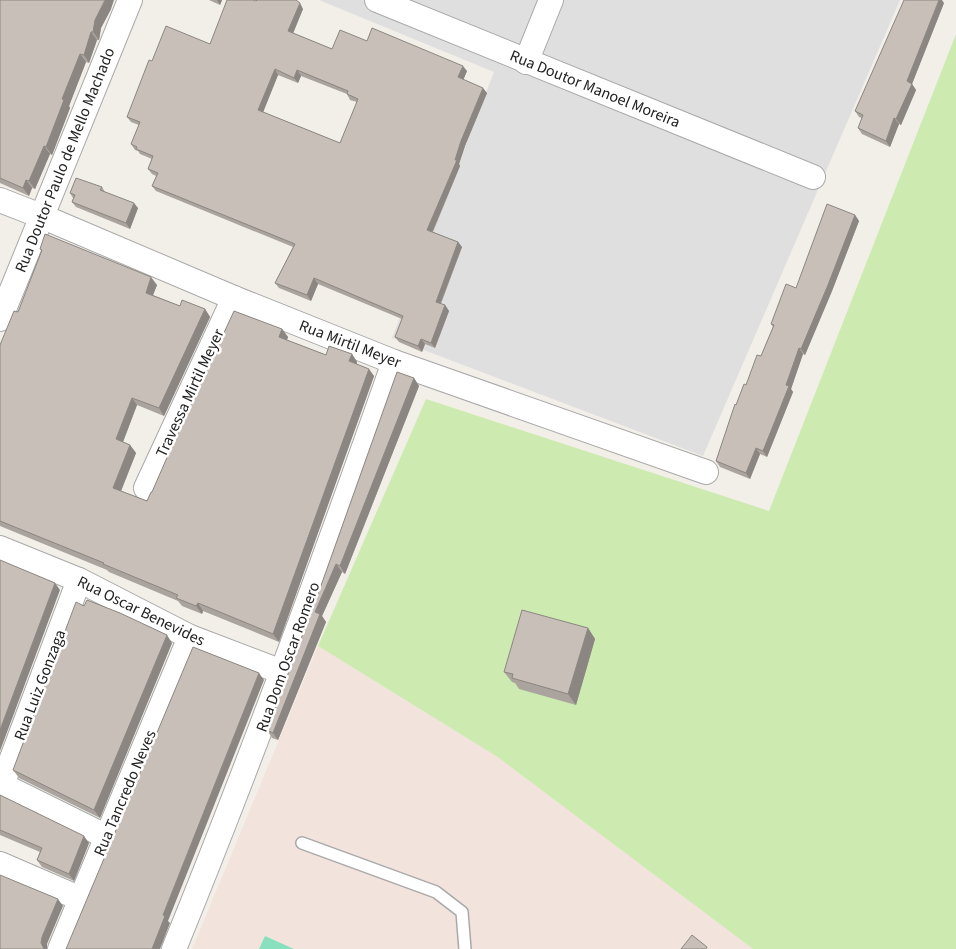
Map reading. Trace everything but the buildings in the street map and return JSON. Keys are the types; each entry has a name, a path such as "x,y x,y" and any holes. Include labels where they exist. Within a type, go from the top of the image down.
{"street":[{"name":"Rua Doutor Paulo de Mello Machado","path":"0,319 130,0"},
{"name":"Rua Doutor Manoel Moreira","path":"377,0 813,177"},
{"path":"526,62 551,0"},
{"name":"Rua Mirtil Meyer","path":"0,200 234,298 394,362 706,472"},
{"name":"Travessa Mirtil Meyer","path":"146,488 234,298"},
{"name":"Rua Dom Oscar Romero","path":"174,949 245,772 394,362"},
{"name":"Rua Oscar Benevides","path":"0,548 79,580 190,637 282,672"},
{"name":"Rua Luiz Gonzaga","path":"1,788 79,580"},
{"name":"Rua Tancredo Neves","path":"60,949 190,637"},
{"path":"1,788 107,837"},
{"path":"0,864 81,899"}],"lane":[{"path":"302,843 436,892 462,912 465,949"}],"shaded area":[{"path":"319,0 900,0 703,456 392,338 494,72"},
{"path":"318,646 496,756 753,949 192,949"}],"green space":[{"path":"956,34 956,949 753,949 496,756 318,646 426,399 769,511"},
{"path":"265,936 294,949 259,949"}]}
